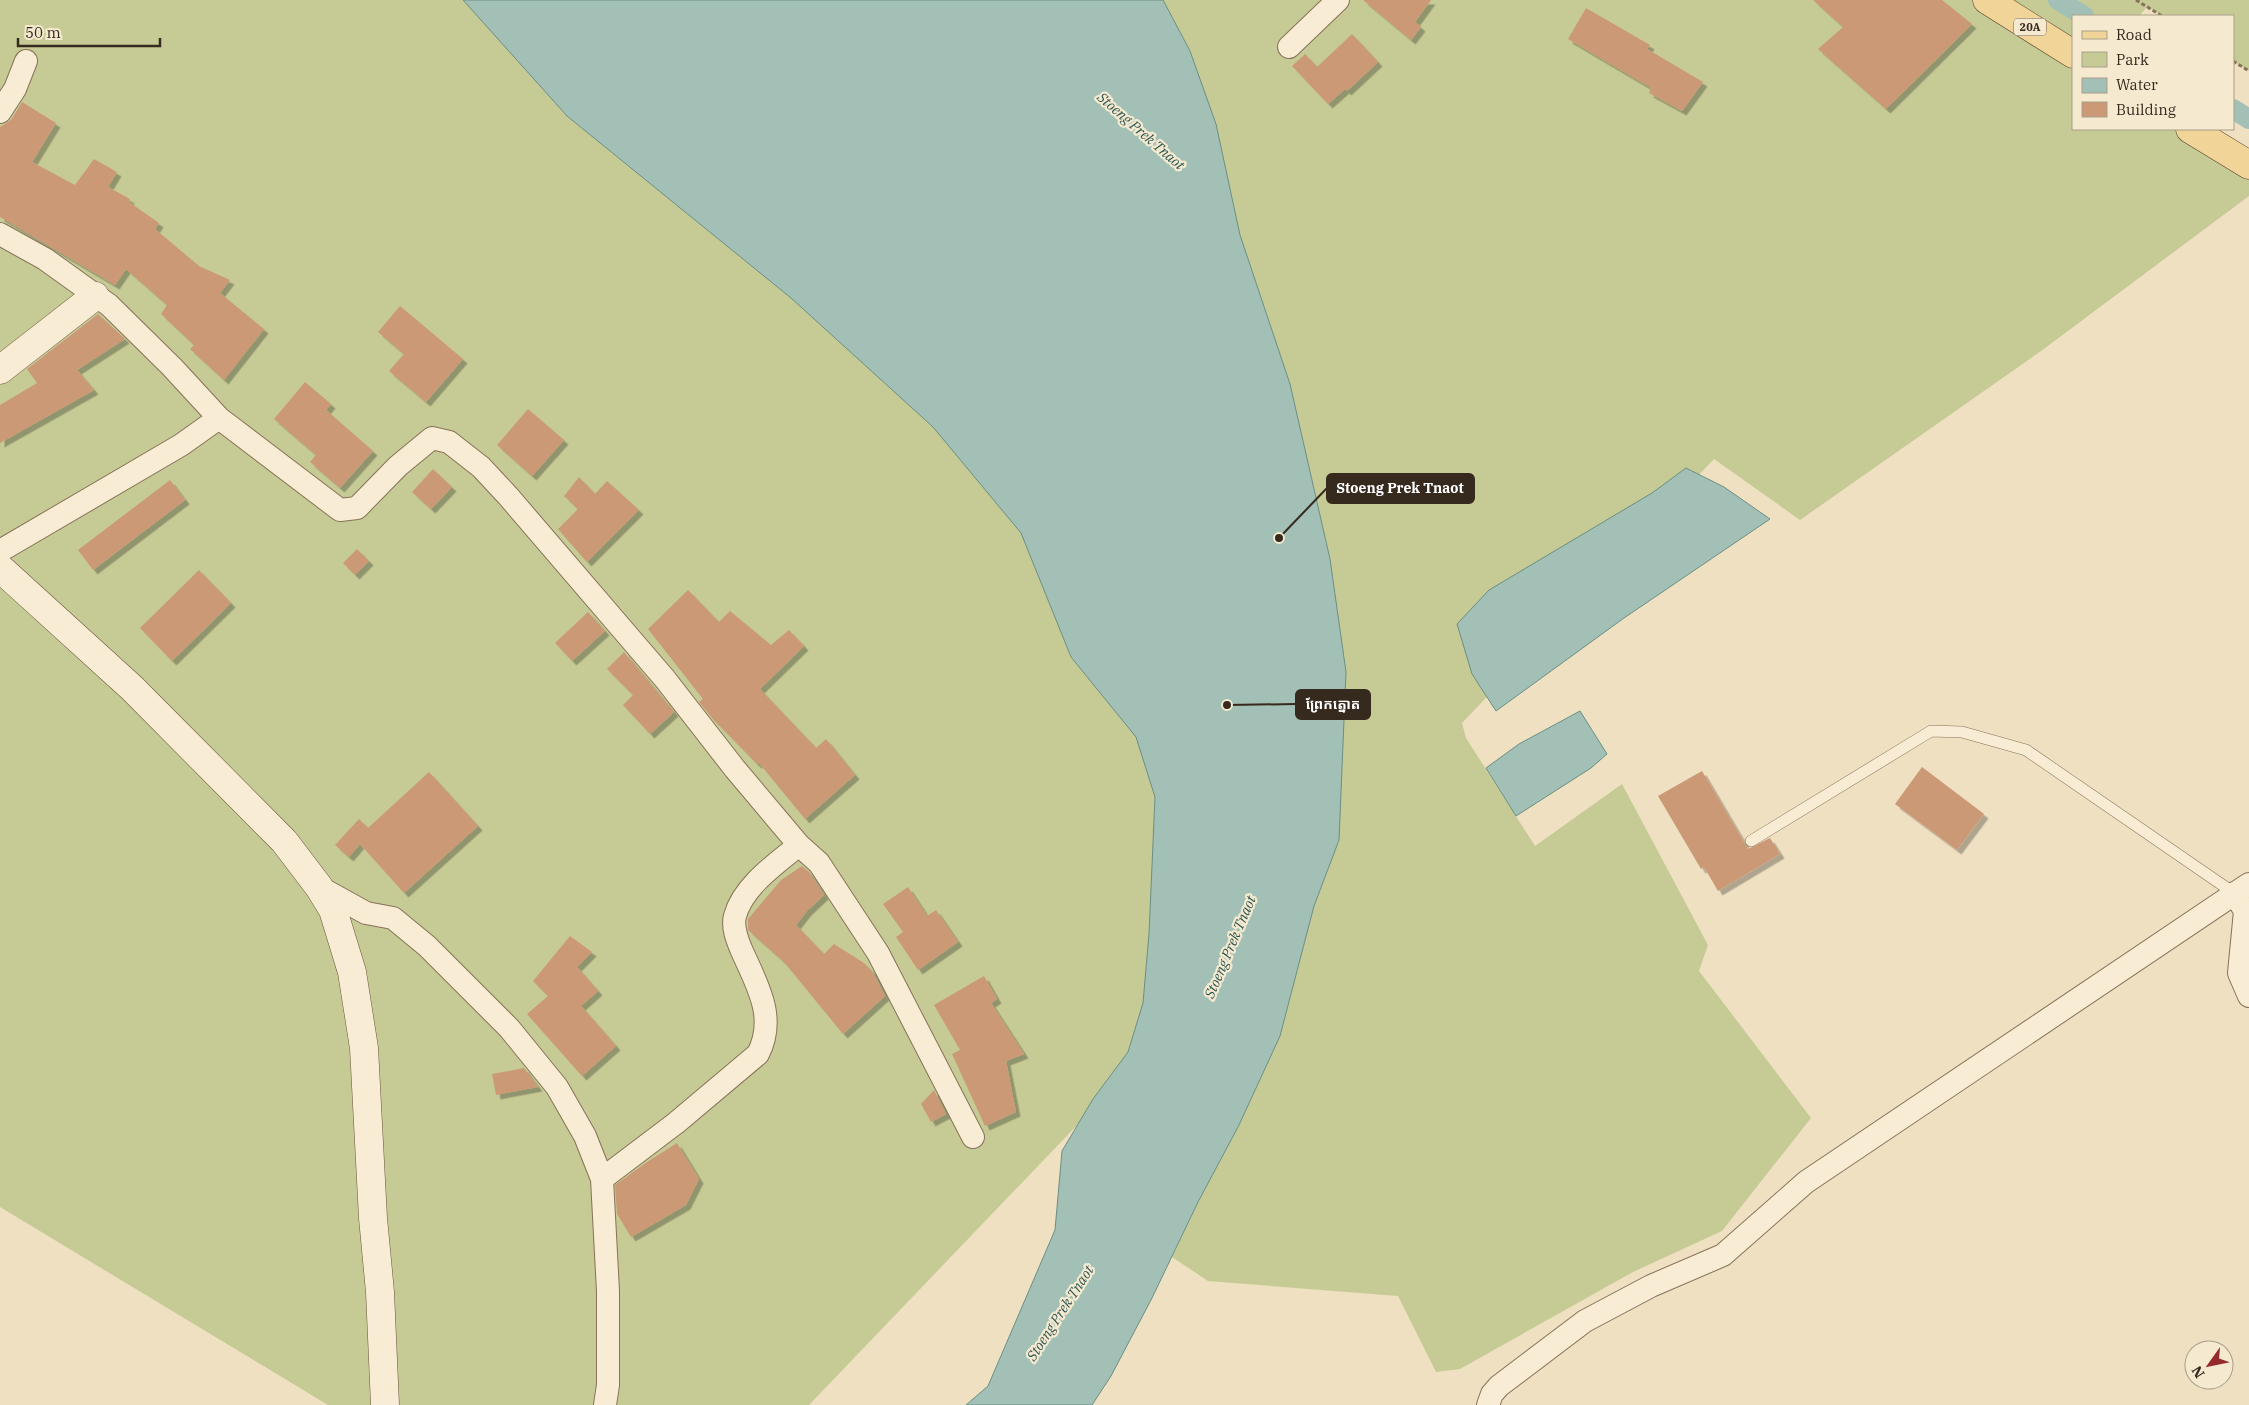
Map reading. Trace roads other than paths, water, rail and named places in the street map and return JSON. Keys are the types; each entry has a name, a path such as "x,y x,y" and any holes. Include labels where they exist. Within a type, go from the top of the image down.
{"main road":[{"name":"20A","path":"1987,0 2072,53"},
{"path":"2192,130 2249,165"},
{"path":"0,370 95,296"},
{"path":"0,568 132,688 284,841 319,887 333,910 352,972 364,1048 373,1209 380,1292 384,1405"}],"street":[{"path":"1289,47 1338,0"},
{"path":"0,112 15,89 26,61"},
{"path":"0,234 45,260 109,305 172,367 219,418 262,449 319,496 340,510 358,508 398,466 432,438 449,442 481,467 542,533 665,679 735,769 799,845 819,863 878,953 973,1137"},
{"path":"0,551 174,450 219,418"},
{"path":"602,1179 676,1123 758,1054 765,1041 768,1026 765,1008 735,934 735,916 744,899 758,881 799,845"},
{"path":"319,887 366,913 393,918 427,946 509,1028 557,1087 585,1136 602,1179 608,1291 608,1385 605,1405"},
{"path":"1488,1405 1492,1394 1499,1386 1585,1321 1651,1286 1723,1255 1806,1182 2242,889 2245,911 2244,976 2249,996"}],"lane":[{"path":"1751,841 1931,731 1962,732 2026,750 2242,889"}],"water":[{"path":"463,0 1163,0 1190,51 1216,124 1240,235 1290,384 1330,559 1346,672 1339,840 1314,906 1280,1036 1239,1125 1198,1202 1152,1298 1111,1376 1092,1405 966,1405 988,1386 1055,1230 1062,1151 1093,1099 1128,1052 1143,1003 1149,934 1155,797 1136,737 1071,657 1021,533 933,427 791,298 567,116"},
{"path":"1686,468 1724,487 1770,519 1624,618 1496,711 1472,674 1457,624 1489,590 1652,493"},
{"path":"1580,711 1607,754 1591,768 1516,816 1486,768 1519,744"}],"waterway":[{"path":"2058,0 2082,15"},
{"path":"2234,110 2249,119"}],"place":[{"name":"Stoeng Prek Tnaot","path":"1279,538"},
{"name":"ព្រែកត្នោត","path":"1227,705"}]}
